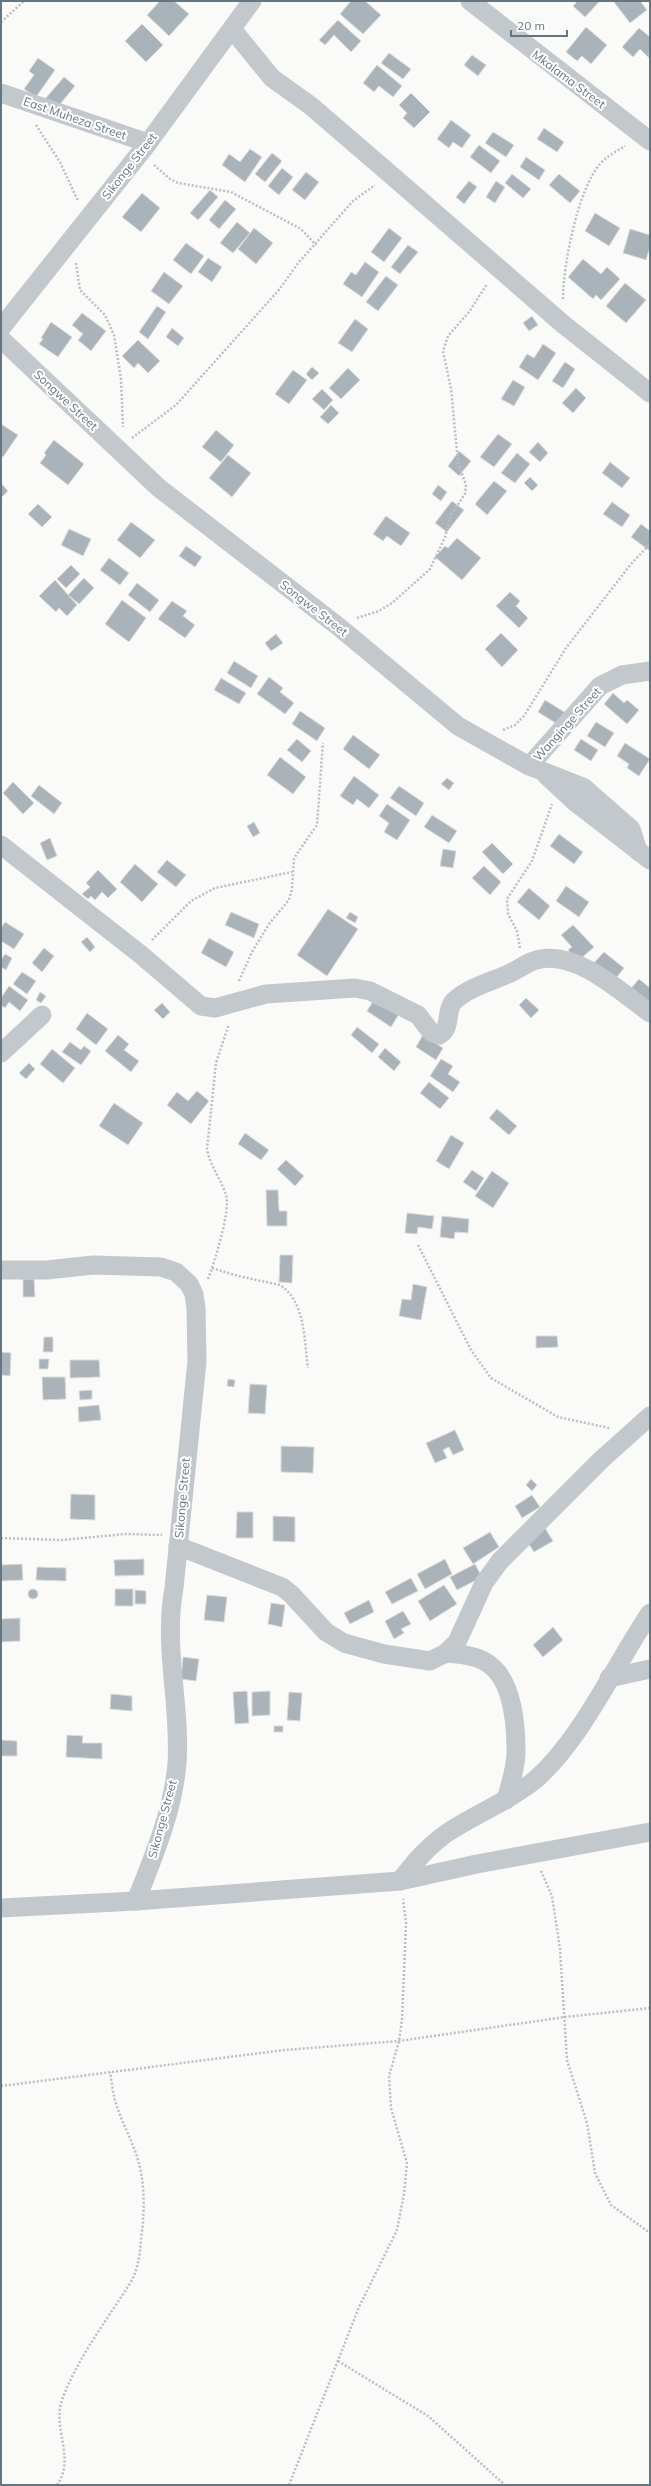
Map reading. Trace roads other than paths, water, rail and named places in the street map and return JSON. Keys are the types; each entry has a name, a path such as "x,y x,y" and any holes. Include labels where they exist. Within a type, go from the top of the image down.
{"street":[{"name":"Sikonge Street","path":"4,317 144,147 252,1"},
{"name":"Mkalama Street","path":"470,1 647,138"},
{"path":"232,29 272,78 311,106 563,324 650,393"},
{"name":"East Muheza Street","path":"7,95 144,147"},
{"name":"Songwe Street","path":"1,339 123,450 159,488 335,624 458,726 537,769 572,782 595,797 631,829 644,856"},
{"name":"Wanginge Street","path":"537,769 600,686 622,675 650,671"},
{"path":"537,769 557,787 644,856"},
{"path":"1,845 140,954 202,1006 215,1008 266,994 292,990 355,988 370,991 418,1015 431,1032 439,1035 444,1032 454,1001 475,987 513,972 524,963 550,958 579,964 650,1013"},
{"path":"1,1053 42,1015"},
{"name":"Sikonge Street","path":"1,1270 47,1270 93,1265 161,1267 176,1272 189,1284 194,1294 196,1308 197,1361 170,1614 176,1765 156,1849 136,1901"},
{"path":"178,1542 282,1587 326,1632 344,1643 414,1660 430,1661 446,1653 457,1642 484,1584 500,1561 601,1460 634,1433 650,1416"},
{"path":"400,1881 431,1846 448,1833 506,1800 534,1780 560,1754 610,1678 650,1613"},
{"path":"446,1653 473,1656 486,1662 499,1674 508,1691 516,1753 506,1800"},
{"path":"610,1678 650,1669"},
{"path":"1,1908 136,1901 400,1881 650,1832"}]}
